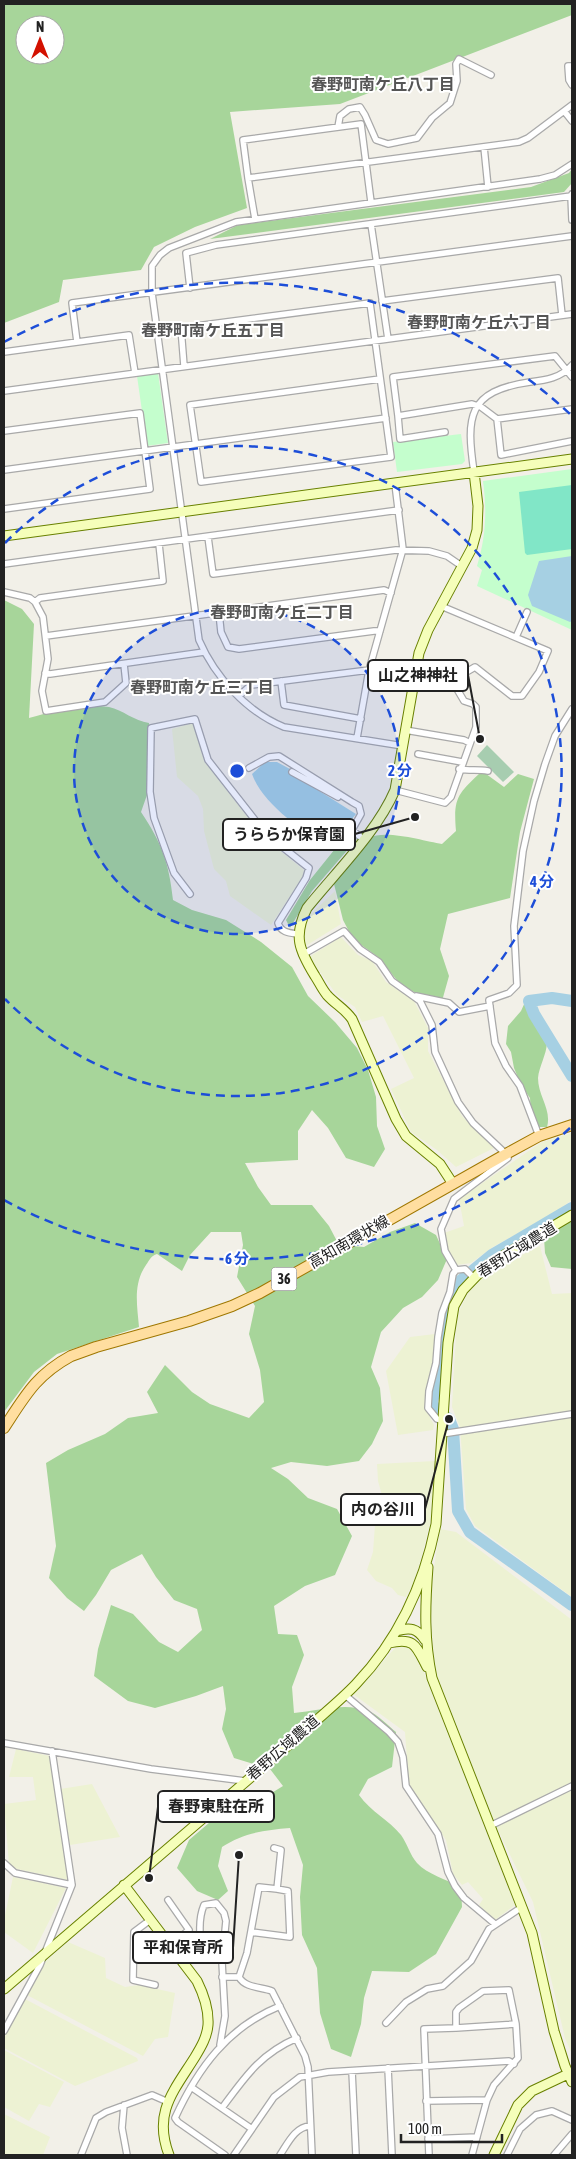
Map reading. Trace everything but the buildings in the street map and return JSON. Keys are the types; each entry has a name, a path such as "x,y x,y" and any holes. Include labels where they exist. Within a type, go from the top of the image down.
{"main road":[{"name":"高知南環状線","path":"4,1428 29,1390 52,1366 71,1356 96,1347 189,1321 232,1306 260,1293 538,1136 572,1125"}],"street":[{"path":"338,127 340,116 349,109 360,107 376,140 388,144 417,138 432,118 450,103 457,81 456,64 459,59 491,75"},
{"path":"572,66 568,66 569,80 572,85"},
{"path":"248,178 519,142 528,138 572,105"},
{"path":"564,111 572,121"},
{"path":"255,218 243,140 361,124 371,202"},
{"path":"484,147 488,187"},
{"path":"403,746 284,727 262,716 239,696 204,652 199,640 162,370 152,293 152,266 160,255 169,248 226,225 255,218 540,179 555,175 572,164"},
{"path":"190,288 186,253 216,244 572,195 572,220"},
{"path":"371,224 388,340"},
{"path":"76,342 72,303 376,264 572,236"},
{"path":"382,301 558,278 562,315"},
{"path":"184,366 180,328 370,303 391,457 201,482 190,405 380,379"},
{"path":"4,391 572,314"},
{"path":"4,352 129,335 135,373"},
{"path":"445,432 400,438 393,377 555,356 572,377"},
{"path":"453,1184 440,1164 406,1136 396,1119 352,1019 348,1012 325,992 302,955 298,934 300,921 307,908 388,807 395,790 419,654 441,606 463,567 478,530 478,506 469,434 476,406 487,396 502,387 547,380 567,371 572,365"},
{"path":"398,416 472,404 481,407 497,419 572,408"},
{"path":"4,431 140,413 150,489 4,508"},
{"path":"4,470 386,418"},
{"path":"497,419 501,455 572,441"},
{"path":"4,536 572,459"},
{"path":"358,738 369,670 403,550 395,484"},
{"path":"4,564 399,510"},
{"path":"208,537 213,574 403,550 429,551 447,556 463,567"},
{"path":"35,602 40,598 163,581 159,544"},
{"path":"46,636 384,590 391,593"},
{"path":"4,592 30,598 35,602 43,617 48,659 42,691 46,711 105,702 126,683 124,664"},
{"path":"395,790 445,803 451,797 459,769 476,727 476,707 464,701 454,684 456,678 475,667 512,696 522,696 539,672 548,651 441,606"},
{"path":"516,637 527,612"},
{"path":"219,613 221,632 228,647 239,649 374,631 380,632"},
{"path":"45,673 50,674 204,652"},
{"path":"239,696 251,685 369,670 454,684"},
{"path":"281,681 284,705 361,719"},
{"path":"538,1136 520,1086 506,1066 495,1043 489,1000 509,993 517,985 514,926 523,851 534,801 545,764 555,736 572,709"},
{"path":"190,894 174,873 154,818 150,792 151,728 195,719 208,760 266,834 309,868 306,878 278,924 279,928 288,933 298,934"},
{"path":"405,730 470,743"},
{"path":"418,754 462,762"},
{"path":"249,768 269,757 279,756 359,806 361,814 352,830 363,839"},
{"path":"459,769 471,772 479,769 488,771"},
{"path":"292,772 350,803 352,802"},
{"path":"302,955 344,931 360,949 379,962 392,981 416,996 420,1000 432,1025 435,1052 458,1102 473,1123 508,1158 454,1199 441,1229 445,1251 456,1270 442,1313 436,1363 429,1390 428,1408 443,1422"},
{"path":"416,996 449,1002 459,1012 490,1006"},
{"name":"春野広域農道","path":"570,2078 554,2031 532,1933 432,1678 424,1620 430,1553 436,1524 445,1433 443,1422 450,1324 454,1306 472,1276 500,1257 572,1215"},
{"path":"456,1270 465,1269 472,1276"},
{"path":"445,1433 572,1414"},
{"name":"春野広域農道","path":"4,1989 345,1695 375,1662 389,1643 419,1584 430,1553"},
{"path":"396,1631 413,1629 420,1632 426,1641"},
{"path":"389,1643 400,1640 415,1644 432,1678"},
{"path":"345,1695 389,1732 398,1742 403,1756 406,1786 438,1834 448,1872 455,1886 464,1898 495,1924"},
{"path":"4,1743 152,1769 245,1781"},
{"path":"4,2031 40,1965 72,1885 52,1751"},
{"path":"490,1826 572,1786"},
{"path":"274,1848 281,1850 277,1889"},
{"path":"4,1863 15,1873 72,1885"},
{"path":"124,1885 197,1981 205,1997 208,2025 204,2040 168,2102 162,2121 163,2140 169,2155"},
{"path":"239,1977 247,1953 259,1887 288,1891 290,1937 251,1932"},
{"path":"168,1900 189,1930 169,1946"},
{"path":"183,1964 194,1954 200,1943 204,1905 216,1903 224,1913 226,1921 222,1962 225,2016 220,2045"},
{"path":"386,2023 406,2002 427,1989 443,1986 471,1961 485,1936 495,1924 522,1906"},
{"path":"150,1920 134,1932 133,1980 155,1985"},
{"path":"222,1977 239,1977"},
{"path":"239,1977 241,1981 249,1985 272,1991 305,2056 308,2074 312,2155"},
{"path":"456,2028 456,2012 458,2008 483,1991 509,1990 516,2024 519,2053 514,2064 494,2085 487,2100 472,2155"},
{"path":"225,2155 175,2118 191,2087 220,2045 256,2017 280,2006"},
{"path":"429,2155 424,2029 516,2024"},
{"path":"222,2108 248,2073 266,2056 297,2038"},
{"path":"234,2155 274,2097 288,2084 308,2074 509,2061 514,2064"},
{"path":"388,2068 392,2155"},
{"path":"352,2071 356,2155"},
{"path":"494,2155 518,2105 532,2091 570,2078"},
{"path":"191,2087 252,2129"},
{"path":"82,2155 96,2118 152,2095 168,2102"},
{"path":"426,2101 487,2100"},
{"path":"124,2106 122,2128 127,2155"},
{"path":"507,2155 520,2129 536,2115 552,2111 572,2120"},
{"path":"280,2155 297,2130 303,2126 310,2126"},
{"path":"554,2155 572,2134"},
{"path":"428,2138 477,2137"}],"green space":[{"path":"4,4 572,4 572,15 340,104 230,112 247,208 195,227 154,247 141,270 63,280 59,302 4,323"},
{"path":"572,169 572,183 564,192 210,239 238,225 531,187 569,173"},
{"path":"158,373 168,443 147,446 137,376"},
{"path":"461,434 465,461 462,464 397,472 393,442"},
{"path":"572,469 572,630 477,586 482,570 477,566 485,524 483,481"},
{"path":"572,485 572,549 527,555 525,553 519,492"},
{"path":"4,600 22,609 34,624 29,718 69,708 99,706 114,708 138,720 149,723 147,795 141,812 159,844 167,864 173,900 192,910 226,920 261,942 292,967 308,996 335,1022 357,1048 368,1070 376,1097 377,1126 385,1149 374,1167 346,1158 328,1128 312,1110 298,1131 298,1160 245,1163 258,1187 271,1205 312,1205 329,1226 339,1245 364,1247 390,1232 415,1223 436,1235 447,1259 438,1280 422,1297 403,1308 381,1332 371,1367 380,1388 383,1421 372,1444 359,1461 327,1466 291,1462 271,1468 288,1479 308,1498 337,1509 352,1536 335,1575 305,1586 274,1606 278,1634 297,1635 304,1655 292,1687 294,1713 341,1707 359,1708 375,1715 396,1732 392,1767 368,1779 359,1795 401,1835 421,1867 461,1887 462,1907 436,1954 409,1972 372,1971 364,1998 361,2024 351,2057 331,2049 320,2013 317,1968 302,1935 300,1897 303,1865 290,1828 254,1833 238,1838 222,1847 218,1866 228,1891 218,1900 197,1891 177,1868 189,1840 223,1811 257,1802 283,1786 270,1769 234,1758 222,1729 226,1709 223,1686 155,1708 128,1701 94,1676 98,1649 111,1605 133,1614 159,1642 178,1652 202,1630 197,1609 174,1600 156,1577 142,1554 111,1570 84,1611 67,1598 49,1578 56,1546 46,1463 68,1450 105,1434 128,1418 158,1413 147,1392 165,1365 192,1392 210,1404 249,1418 264,1402 260,1370 249,1334 255,1306 237,1277 243,1245 241,1232 211,1232 190,1255 182,1271 157,1254 153,1256 139,1279 137,1302 139,1327 57,1354 34,1372 4,1412"},
{"path":"193,723 204,761 263,837 304,870 302,878 271,925 230,896 226,881 214,869 204,831 203,809 198,796 177,777 172,729"},
{"path":"487,745 514,772 503,782 477,756"},
{"path":"482,771 504,787 518,774 534,779 520,832 510,898 448,914 440,949 449,976 442,1001 423,997 400,984 378,957 353,939 343,920 334,884 355,852 369,838 394,835 442,844 456,831 455,811 462,791"},
{"path":"347,834 357,839 312,891 290,928 286,920 310,880"},
{"path":"335,891 341,924 304,947 304,933 309,916"},
{"path":"341,937 358,955 372,961 386,982 414,1001 428,1028 428,1051 462,1116 494,1148 456,1167 437,1150 411,1132 391,1089 414,1078 383,1016 362,1022 355,1007 337,995 309,957"},
{"path":"526,1000 542,1027 547,1042 538,1078 548,1115 547,1127 538,1127 531,1115 530,1098 521,1085 514,1068 511,1052 506,1044 508,1026 521,1011"},
{"path":"572,1133 572,1200 551,1215 493,1247 471,1263 456,1265 447,1251 444,1233 464,1226 459,1199 542,1142"},
{"path":"572,1220 572,1269 551,1267 545,1253 544,1238"},
{"path":"540,1246 552,1294 572,1293 572,1597 475,1526 466,1509 460,1427 452,1407 457,1315 468,1293 485,1273"},
{"path":"435,1334 432,1369 426,1387 425,1407 434,1425 433,1430 398,1435 386,1371 410,1337"},
{"path":"435,1461 432,1516 416,1578 406,1597 398,1595 392,1588 376,1581 367,1570 373,1552 375,1525 383,1499 378,1481 377,1464"},
{"path":"440,1529 456,1532 572,1620 572,2054 565,2038 533,1902 494,1822 436,1675 430,1593"},
{"path":"397,1646 407,1646 416,1652 515,1905 495,1920 479,1905 483,1899 468,1882 462,1885 453,1874 446,1840 409,1786 405,1732 353,1694"},
{"path":"16,1749 50,1756 68,1880 17,1869 9,1864 4,1804 36,1800 33,1777 9,1777"},
{"path":"92,1784 120,1837 70,1845 60,1789"},
{"path":"13,1877 66,1888 33,1953 4,1932 4,1920"},
{"path":"68,1942 105,1958 106,1978 125,1987 139,1985 175,1993 168,2037 155,2039 143,2056 25,1994 47,1960"},
{"path":"25,1999 137,2058 138,2061 75,2086 4,2048 4,2038"},
{"path":"4,2050 64,2082 50,2107 39,2104 29,2121 4,2107"},
{"path":"4,2114 50,2137 43,2155 4,2155"}],"water":[{"path":"572,556 572,621 570,622 532,606 528,595 539,561"},
{"path":"265,762 277,762 290,769 289,772 356,814 329,849 285,816 265,796 252,774"}],"waterway":[{"path":"572,1001 552,998 529,1001 534,1014 572,1076"},
{"path":"572,1208 492,1255 459,1282 449,1304 443,1325 441,1364 432,1402 435,1410 449,1419 453,1429 458,1511 470,1532 572,1605"}],"place":[{"name":"山之神神社","path":"480,739"},
{"name":"うららか保育園","path":"415,817"},
{"name":"内の谷川","path":"449,1419"},
{"name":"平和保育所","path":"239,1855"},
{"name":"春野東駐在所","path":"149,1878"}],"district":[{"name":"春野町南ケ丘八丁目","path":"383,84"},
{"name":"春野町南ケ丘六丁目","path":"479,322"},
{"name":"春野町南ケ丘五丁目","path":"213,330"},
{"name":"春野町南ケ丘二丁目","path":"282,612"},
{"name":"春野町南ケ丘三丁目","path":"202,687"}]}
